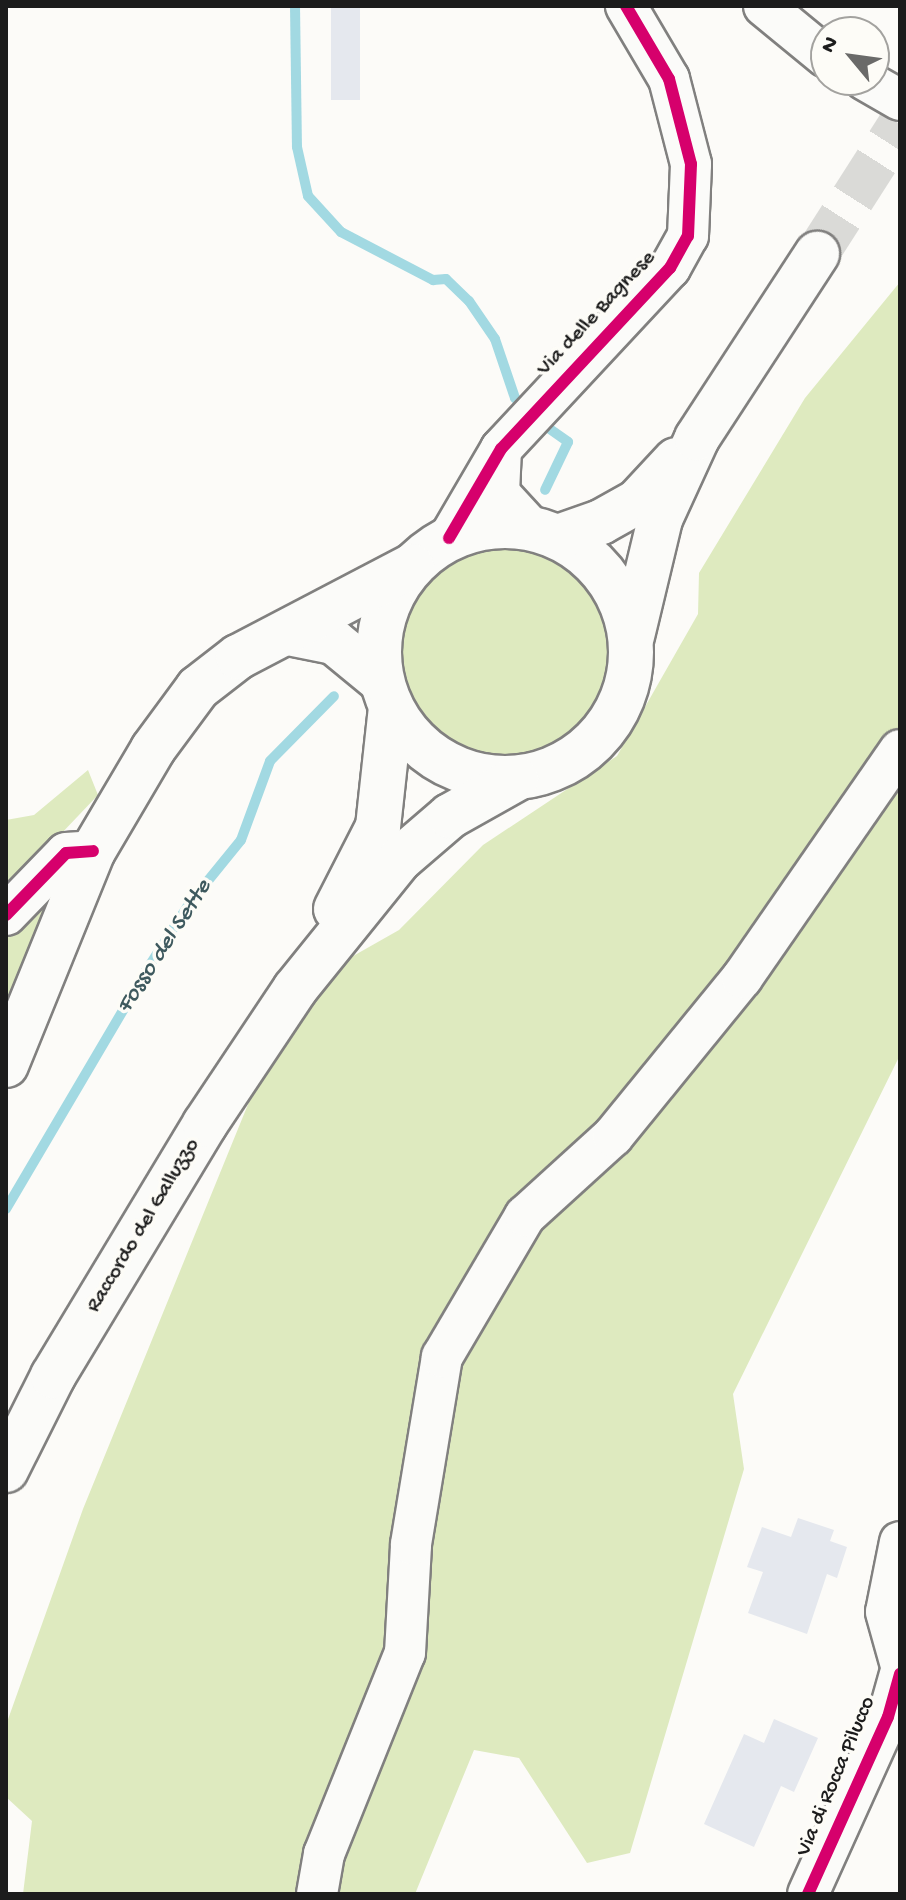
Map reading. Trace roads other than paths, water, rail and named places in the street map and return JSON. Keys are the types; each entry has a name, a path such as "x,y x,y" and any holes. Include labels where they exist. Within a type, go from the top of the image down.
{"main road":[{"path":"288,633 334,642 384,693 413,739 435,758 460,771 516,779 548,772 592,745 617,711 628,683 642,577 660,519 697,438 817,254"},
{"path":"6,1065 93,851 153,749 198,688 238,657 414,565 449,538 497,526 545,533 601,522 637,502 697,438"},
{"path":"545,533 609,579 627,616 631,642"},
{"path":"384,693 380,633 388,605 414,565"},
{"name":"Raccordo del Galluzzo","path":"295,989 378,827 384,693"},
{"name":"Raccordo del Galluzzo","path":"6,1470 61,1362 205,1124 295,989 400,859 450,816 516,779"}],"street":[{"name":"Via delle Bagnese","path":"449,538 511,436 670,268 688,236 691,164 669,79 626,6"},
{"path":"764,6 810,44"},
{"path":"511,436 499,493 545,533"},
{"path":"317,1894 324,1854 405,1653 411,1544 442,1357 525,1216 613,1136 742,978 900,750"},
{"path":"6,915 66,853 93,851"},
{"path":"900,1542 886,1612 900,1662"},
{"name":"Via di Rocca Pilucco","path":"808,1894 888,1717 900,1674"}],"waterway":[{"name":"Fosso del Sette","path":"295,6 297,147 308,196 341,232 433,280 446,279 469,301 495,339 515,398 526,409"},
{"name":"Fosso del Sette","path":"537,420 568,442 545,490"},
{"name":"Fosso del Sette","path":"6,1209 146,971 189,904 241,840 270,761 334,696"}],"tunnel":[{"path":"817,254 900,124"}]}
